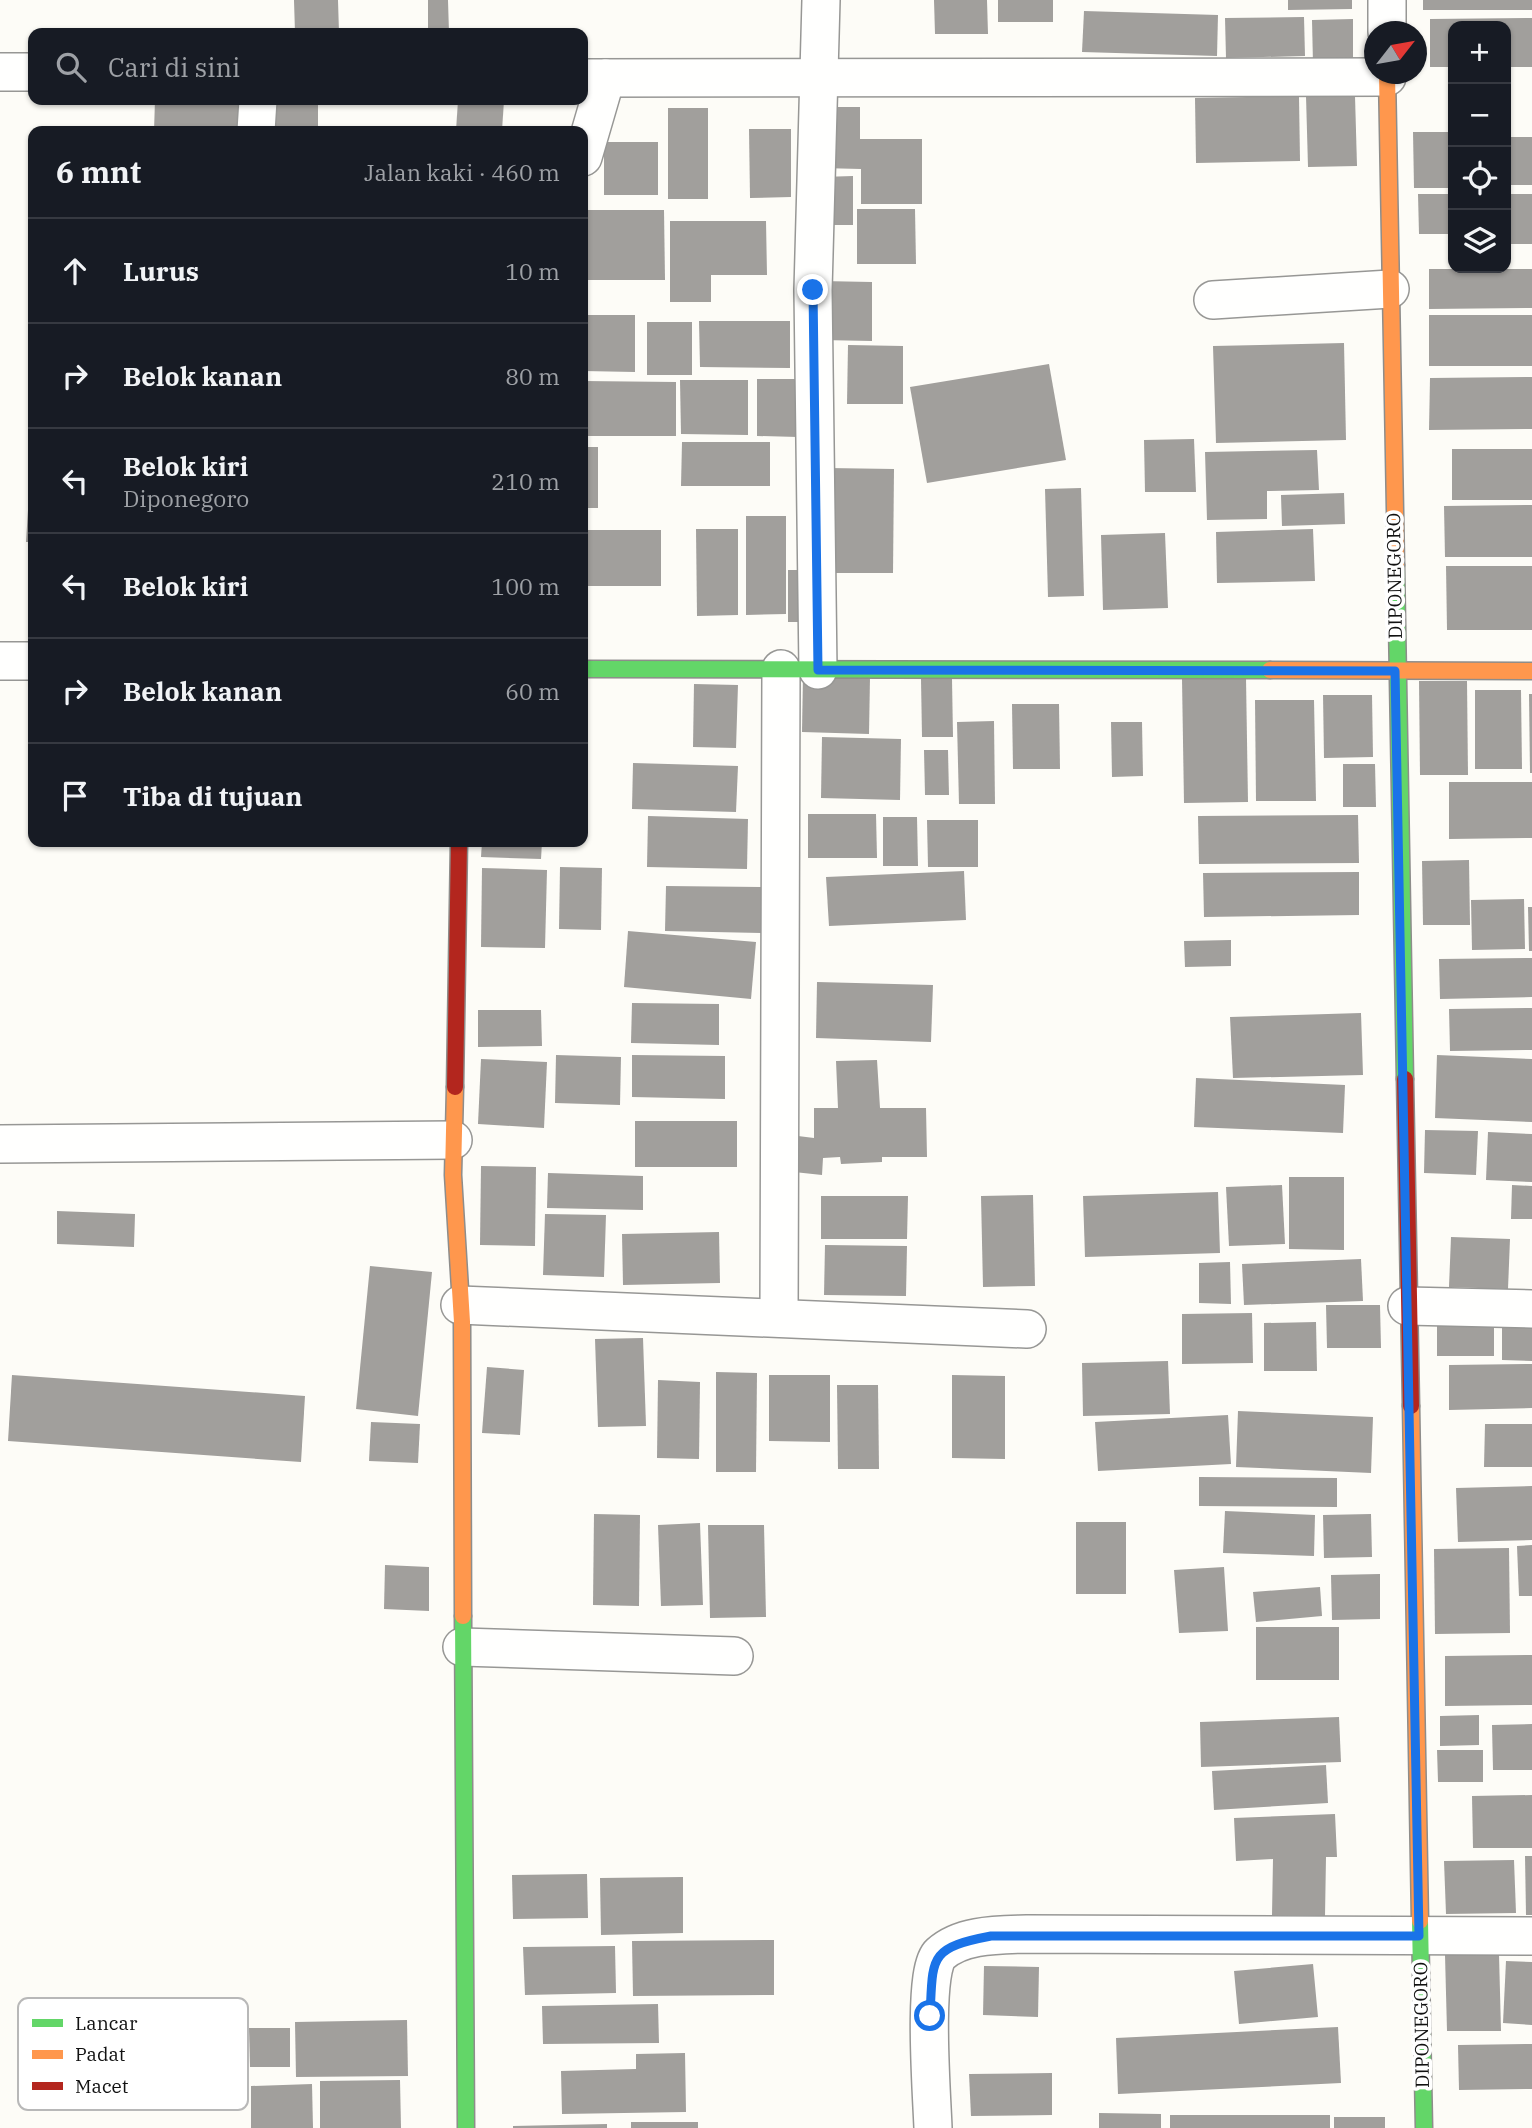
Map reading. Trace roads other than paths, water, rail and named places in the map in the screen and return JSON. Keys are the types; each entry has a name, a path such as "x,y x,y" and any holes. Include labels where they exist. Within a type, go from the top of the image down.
{"street":[{"path":"818,670 813,290 821,0"},
{"path":"1387,0 1387,21"},
{"path":"0,72 28,72"},
{"path":"588,126 595,78 1364,75"},
{"name":"DIPONEGORO","path":"1387,84 1395,671 1424,2128"},
{"path":"256,126 258,105"},
{"path":"1213,300 1390,289"},
{"path":"0,661 28,662"},
{"path":"588,669 1532,671"},
{"path":"779,1318 781,669"},
{"path":"459,847 453,1140 460,1305 466,2128"},
{"path":"0,1144 453,1140"},
{"path":"460,1305 1027,1329"},
{"path":"1407,1307 1532,1309"},
{"path":"463,1647 734,1656"},
{"path":"933,2128 930,2016 932,1965 937,1956 955,1944 991,1936 1027,1934 1532,1936"}]}
